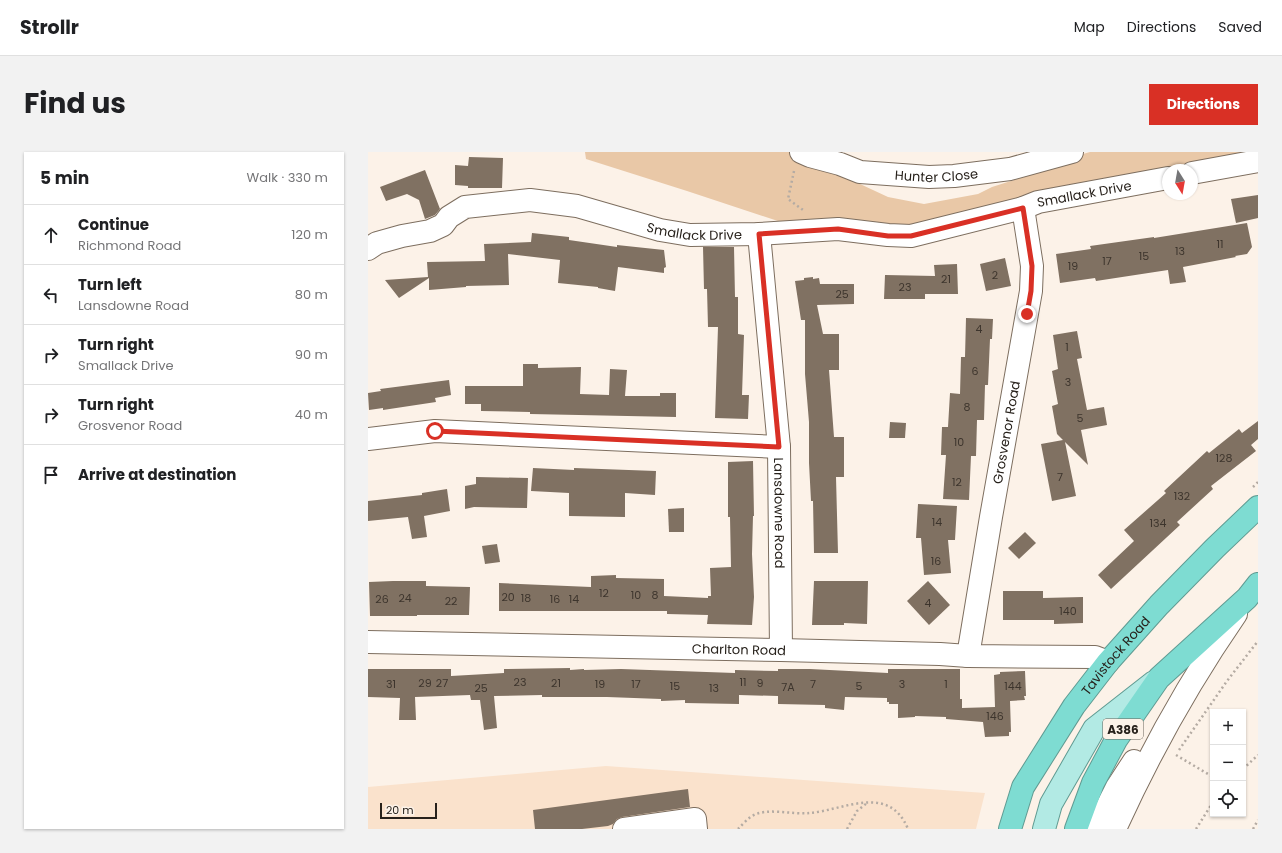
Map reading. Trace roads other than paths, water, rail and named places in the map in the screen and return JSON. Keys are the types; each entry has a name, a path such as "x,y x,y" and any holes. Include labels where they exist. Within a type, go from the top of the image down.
{"highway":[{"name":"Tavistock Road","path":"1010,829 1023,788 1074,706 1108,662 1180,584 1258,507"},
{"name":"A386","path":"1076,829 1093,783 1116,740 1159,678 1252,591"}],"main road":[{"path":"1044,829 1051,804 1094,729 1159,678"}],"street":[{"name":"Hunter Close","path":"806,154 840,164 860,172 929,177 954,176 1010,169 1072,152"},
{"path":"1198,173 1258,161"},
{"name":"Smallack Drive","path":"368,249 377,243 402,236 430,231 443,225 449,217 465,207 530,200 577,206 660,230 690,235 759,234 838,229 888,236 911,236 1023,208 1038,202 1162,179"},
{"name":"Grosvenor Road","path":"968,656 1031,291 1032,266 1023,208"},
{"name":"Lansdowne Road","path":"759,234 779,447 781,650"},
{"path":"368,439 435,431 779,447"},
{"path":"1115,829 1134,787 1174,712 1209,653 1252,591"},
{"name":"Charlton Road","path":"368,642 781,650 968,656 1095,657 1108,662"},
{"path":"1096,829 1117,787 1150,739 1174,712"},
{"path":"624,829 695,819 696,829"}]}
